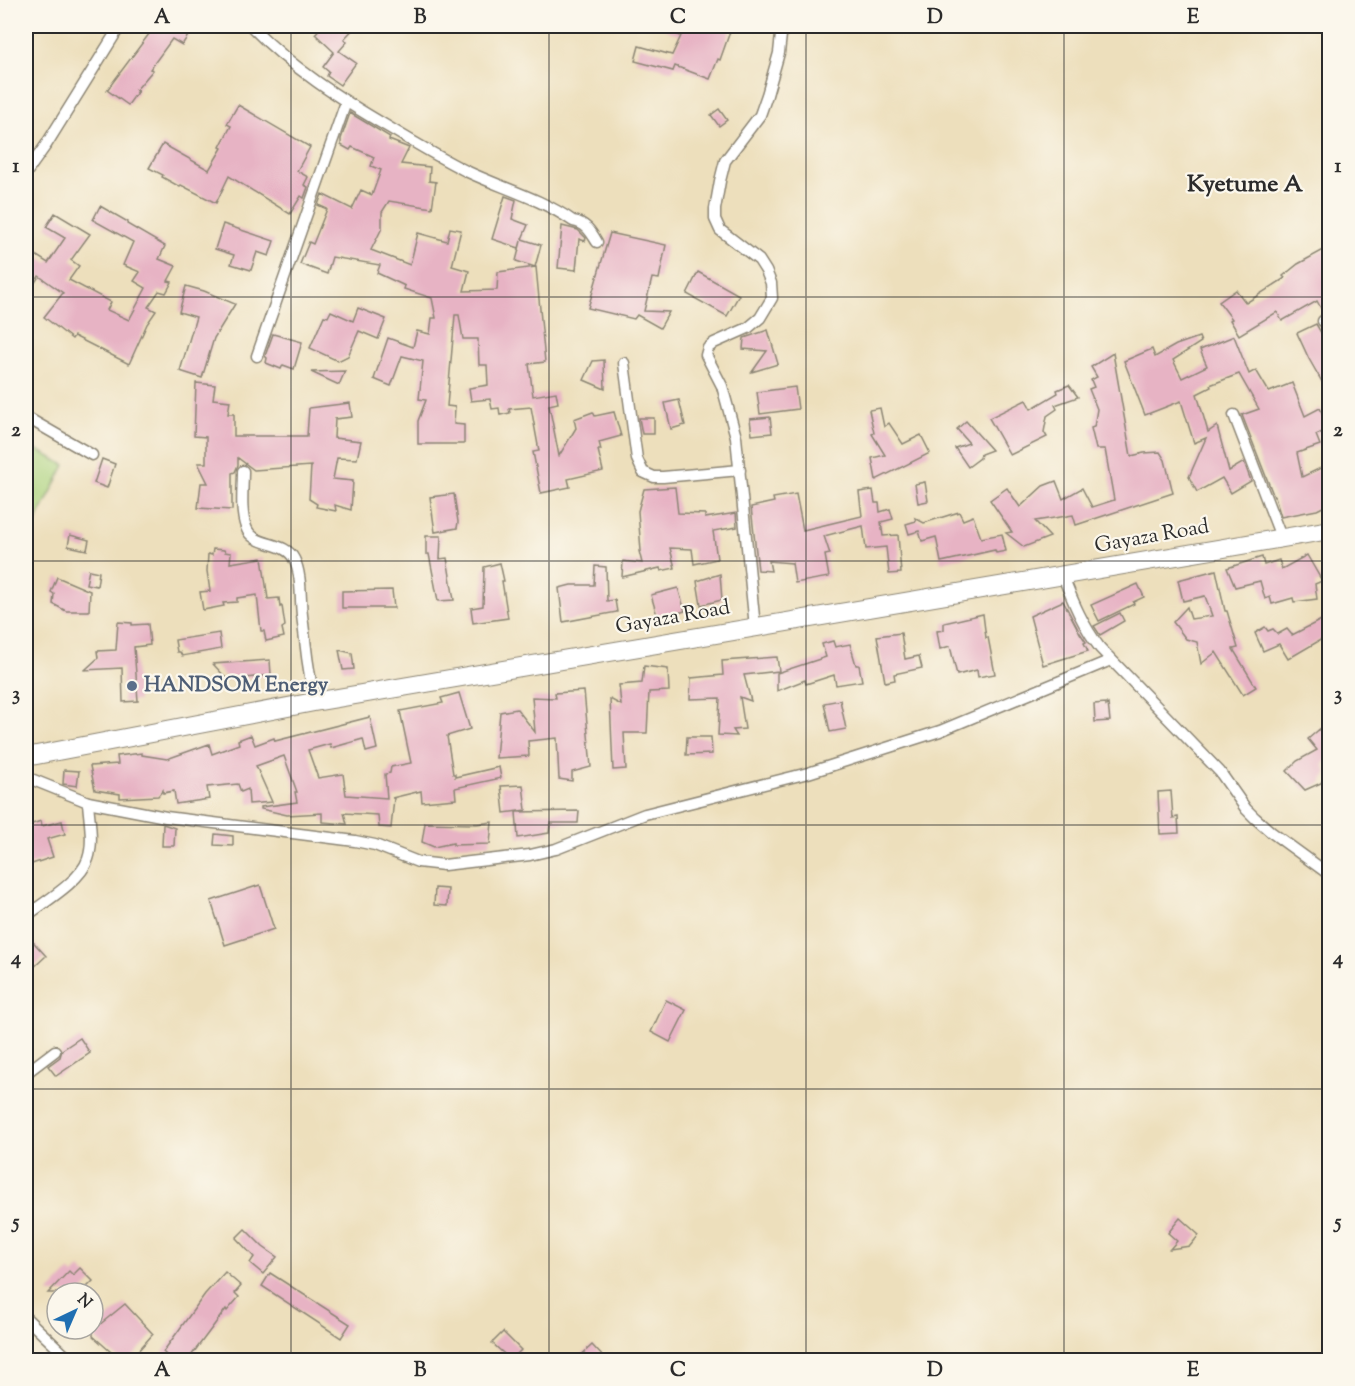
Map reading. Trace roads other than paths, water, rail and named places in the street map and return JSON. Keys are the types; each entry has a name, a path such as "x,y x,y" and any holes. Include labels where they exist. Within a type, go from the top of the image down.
{"main road":[{"name":"Gayaza Road","path":"26,757 314,702 1329,530"}],"street":[{"path":"26,173 120,26"},
{"path":"252,26 291,63 346,102 466,170 542,202 589,228 597,242"},
{"path":"754,627 736,437 722,386 706,355 708,348 714,343 748,328 760,318 772,298 771,283 759,260 720,230 715,219 715,210 725,161 760,115 779,53 782,26"},
{"path":"257,356 346,102"},
{"path":"624,363 637,459 643,472 654,477 663,477 740,470"},
{"path":"1234,414 1281,537"},
{"path":"26,417 92,455"},
{"path":"243,471 243,516 246,530 260,541 284,550 294,559 298,572 314,702"},
{"path":"1063,576 1088,632 1111,660 1220,772 1255,818 1329,875"},
{"path":"26,777 88,802 166,817 355,841 375,845 418,862 456,865 530,855 556,849 645,814 797,776 940,731 1111,660"},
{"path":"26,916 71,882 88,861 90,848 88,802"},
{"path":"26,1073 55,1051"},
{"path":"26,1318 70,1360"}],"place":[{"name":"HANDSOM Energy","path":"132,686"}],"district":[{"name":"Kyetume A","path":"1245,185"}]}
